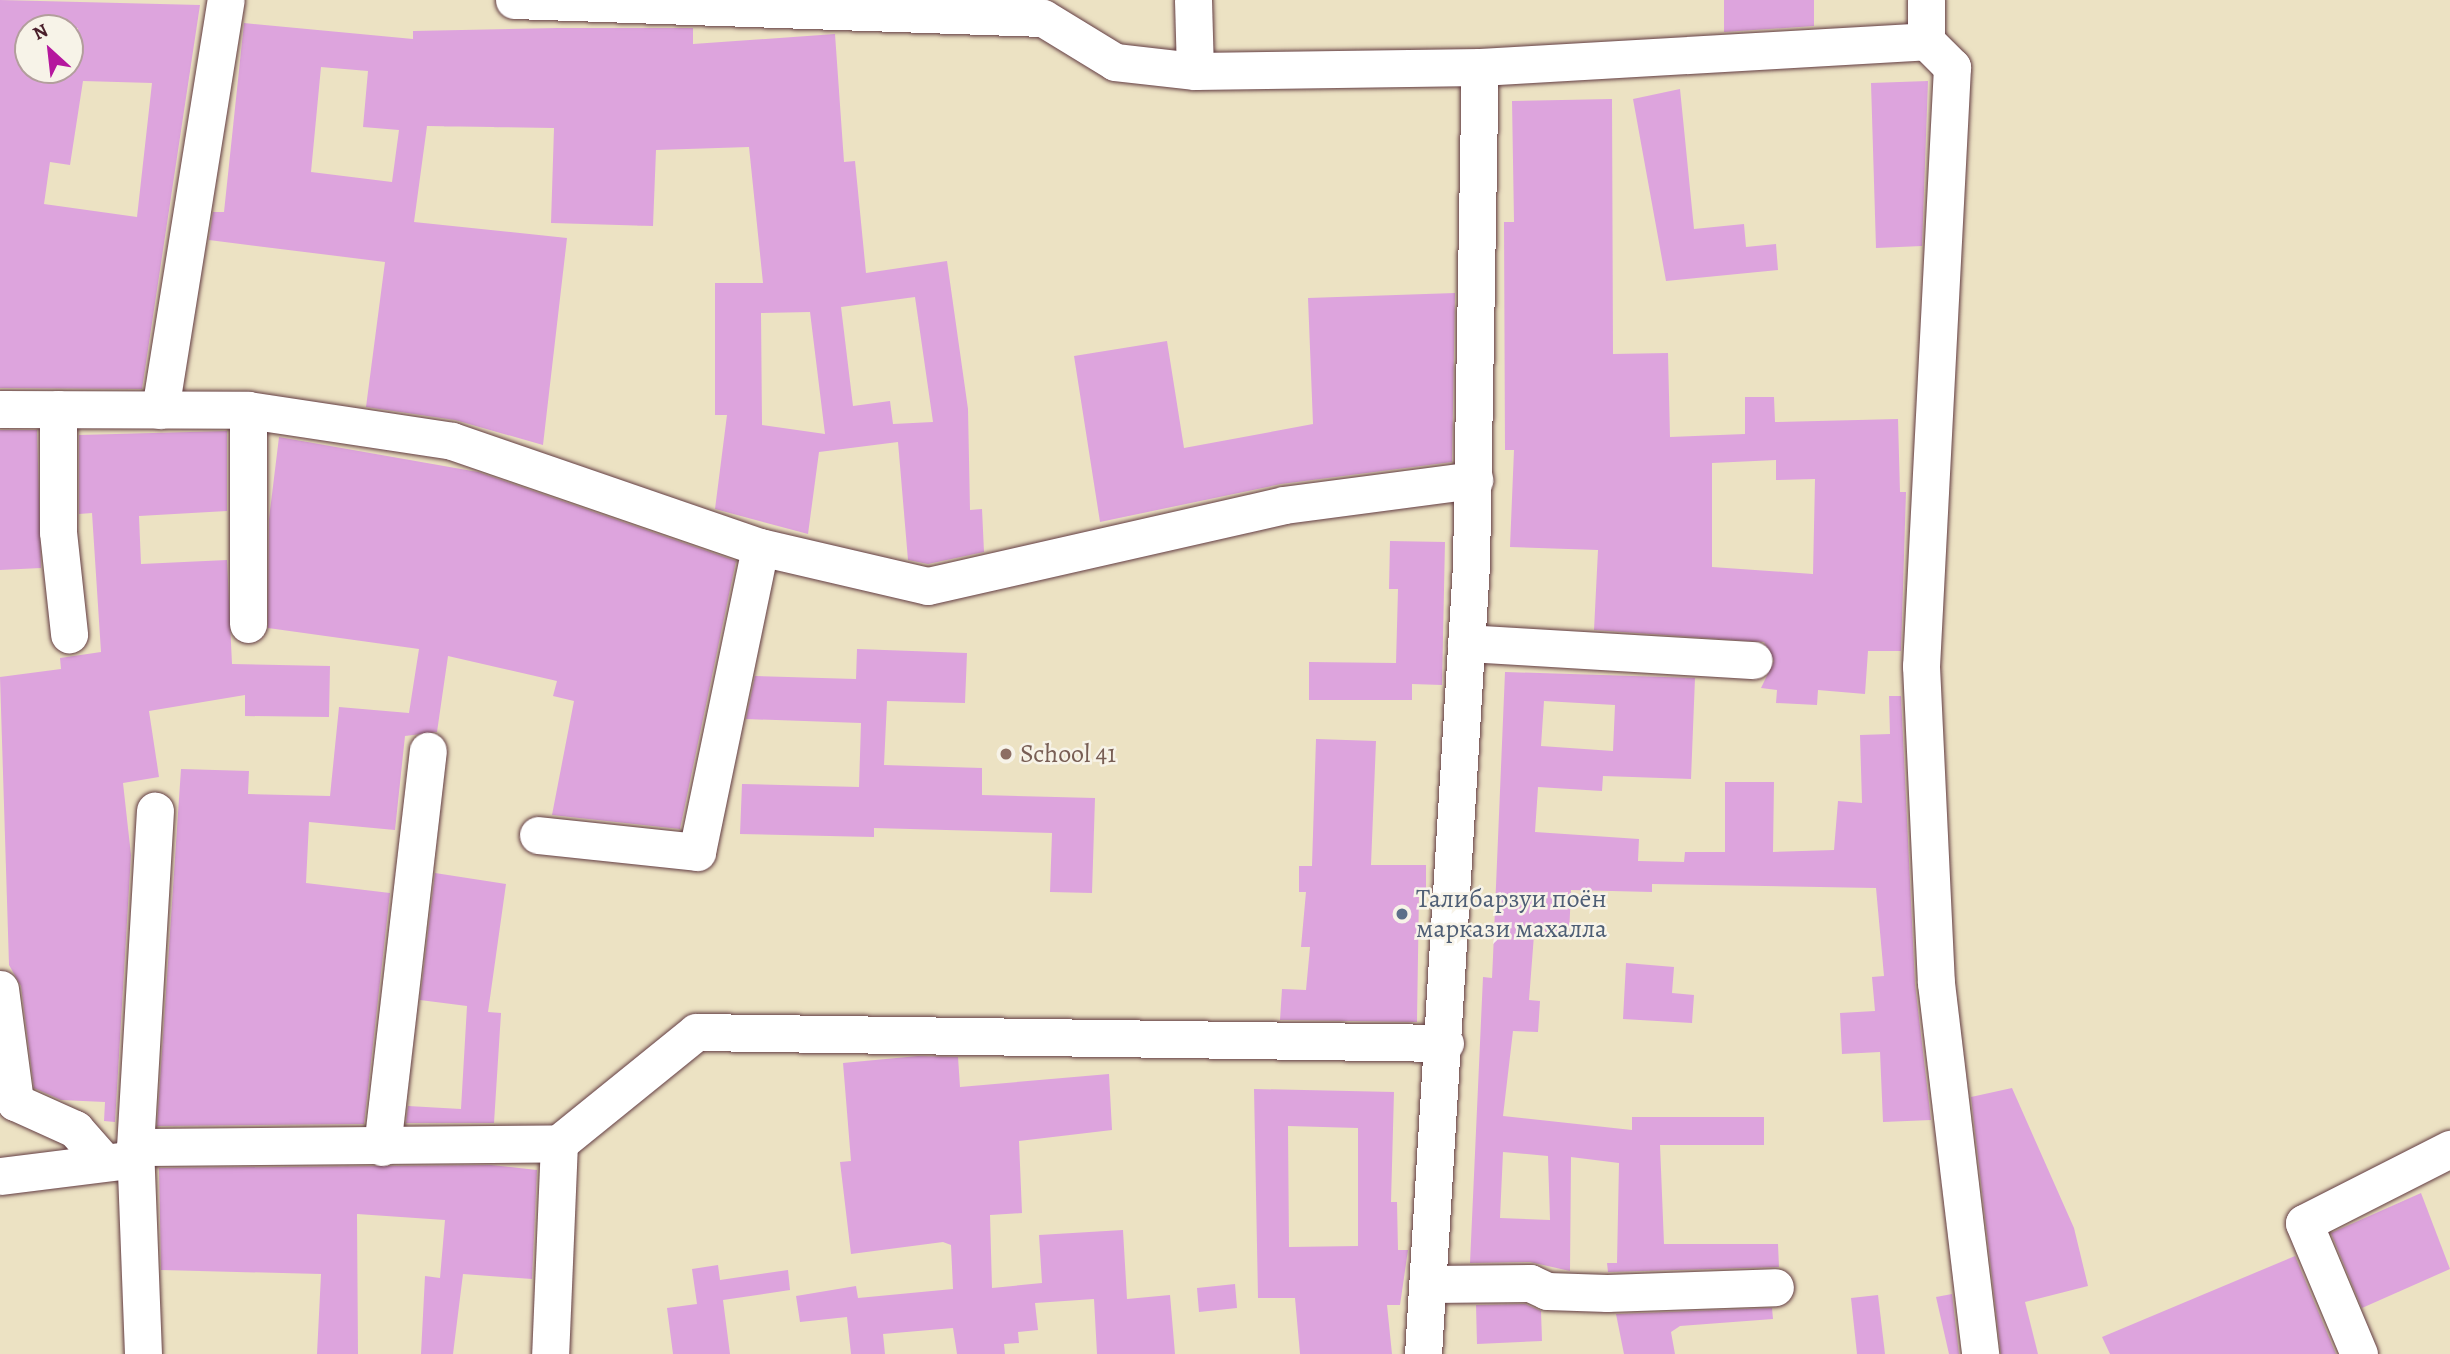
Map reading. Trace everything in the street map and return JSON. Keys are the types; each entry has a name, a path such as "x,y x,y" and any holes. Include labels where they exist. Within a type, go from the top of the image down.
{"street":[{"path":"160,410 226,0"},
{"path":"514,0 1043,9 1115,61 1195,71 1480,67 1926,41"},
{"path":"1194,0 1195,71"},
{"path":"1926,0 1926,41 1952,67 1921,666 1936,983 1980,1354"},
{"path":"1423,1354 1431,1284 1474,480 1480,67"},
{"path":"0,409 248,410 452,441 760,547 928,586 1284,505 1474,480"},
{"path":"58,409 58,533 69,634"},
{"path":"248,410 248,624"},
{"path":"538,835 697,852 720,718 760,547"},
{"path":"1466,643 1753,660"},
{"path":"382,1147 428,751"},
{"path":"143,1354 124,1156 155,811"},
{"path":"0,989 15,1102 75,1129 124,1156"},
{"path":"0,1175 124,1156 559,1143 696,1032 1444,1044"},
{"path":"550,1354 559,1143"},
{"path":"2359,1354 2304,1223 2450,1149"},
{"path":"1431,1284 1530,1283 1547,1291 1607,1293 1775,1287"}],"building":[{"path":"0,0 200,5 142,389 0,388","holes":["14,14 84,14 84,81 152,83 137,217 44,204 50,162 70,165 83,84 14,84"]},
{"path":"1724,0 1814,0 1814,26 1724,32"},
{"path":"244,23 413,39 413,31 557,28 693,28 693,44 835,34 844,162 855,161 866,273 947,261 968,409 970,510 982,509 984,552 928,564 908,560 898,442 819,452 808,534 715,509 727,415 715,415 715,283 763,283 749,147 656,150 653,226 551,223 554,128 427,126 414,222 567,238 543,445 455,420 366,407 385,262 209,240 213,212 224,212","holes":["321,67 368,71 363,127 399,130 392,182 311,172","915,297 933,422 893,424 890,401 853,406 841,307","810,312 825,434 762,425 761,313"]},
{"path":"1928,81 1922,246 1876,248 1871,83"},
{"path":"1680,89 1694,229 1744,224 1746,247 1776,244 1778,270 1666,281 1633,99"},
{"path":"1612,99 1613,354 1668,353 1670,437 1745,434 1745,397 1774,397 1775,422 1898,419 1900,492 1906,492 1901,651 1868,651 1865,694 1818,690 1817,705 1776,703 1777,690 1761,688 1774,661 1764,642 1594,630 1598,550 1510,547 1514,450 1505,450 1504,222 1514,222 1512,101","holes":["1776,460 1776,480 1815,479 1813,574 1712,567 1712,463"]},
{"path":"1455,293 1452,462 1281,484 1100,522 1074,356 1167,341 1184,448 1313,424 1308,298"},
{"path":"0,430 37,430 41,568 0,570"},
{"path":"227,431 227,511 139,516 141,564 227,560 232,664 330,666 329,717 245,716 245,695 149,711 159,777 123,783 131,855 115,1122 104,1121 105,1102 61,1100 34,1088 21,986 9,965 0,677 61,669 60,658 101,652 92,513 79,514 79,435"},
{"path":"279,437 478,472 736,561 680,829 552,815 574,701 553,696 557,681 448,656 437,732 405,736 395,830 309,822 306,883 390,893 364,1124 157,1126 181,769 249,771 248,794 330,796 339,707 409,713 419,649 268,628 269,519"},
{"path":"1390,541 1445,542 1442,685 1412,684 1412,700 1309,700 1309,662 1396,663 1398,589 1389,589"},
{"path":"857,649 967,653 965,703 887,701 884,765 982,768 982,795 1095,798 1092,893 1050,892 1052,833 874,828 874,837 740,834 742,784 859,787 861,723 746,719 755,676 856,679"},
{"path":"1505,672 1695,678 1691,779 1603,776 1602,791 1538,787 1535,832 1639,839 1638,861 1684,862 1685,852 1725,852 1725,782 1774,782 1773,852 1834,850 1838,801 1862,803 1860,735 1890,734 1889,696 1901,696 1915,984 1931,1120 1883,1122 1880,1052 1842,1054 1840,1013 1875,1011 1872,977 1884,976 1876,888 1652,884 1652,892 1571,890 1569,936 1534,935 1529,1000 1540,1001 1538,1032 1513,1031 1503,1116 1632,1130 1632,1117 1764,1117 1764,1145 1660,1145 1664,1244 1778,1244 1779,1267 1608,1272 1607,1263 1617,1263 1619,1163 1571,1157 1570,1271 1530,1262 1470,1263 1483,977 1492,978","holes":["1544,701 1615,705 1613,751 1541,746","1503,1152 1548,1156 1550,1220 1500,1218"]},
{"path":"1316,739 1376,741 1371,865 1426,865 1426,892 1419,892 1417,1022 1280,1020 1282,989 1306,990 1310,947 1301,947 1306,892 1299,892 1299,866 1312,866"},
{"path":"435,873 506,884 488,1012 501,1013 494,1123 406,1123 408,1106 461,1109 467,1006 420,1000"},
{"path":"1626,963 1674,967 1672,993 1694,995 1692,1023 1623,1019"},
{"path":"918,1056 958,1057 960,1087 1109,1074 1112,1130 1019,1141 1022,1213 990,1215 992,1288 1042,1283 1039,1235 1123,1230 1127,1299 1170,1295 1175,1354 1097,1354 1094,1299 1035,1303 1038,1330 1018,1332 1019,1343 1004,1344 1005,1354 957,1354 953,1328 883,1334 885,1354 851,1354 847,1317 800,1322 796,1296 856,1286 858,1298 953,1289 951,1245 943,1242 851,1254 840,1162 851,1161 843,1063"},
{"path":"2012,1088 2074,1228 2088,1286 2025,1302 2038,1354 2001,1354 1971,1097"},
{"path":"1254,1089 1394,1092 1391,1202 1397,1202 1398,1250 1408,1250 1400,1305 1387,1305 1392,1354 1300,1354 1295,1298 1258,1298","holes":["1288,1126 1358,1128 1358,1246 1289,1247"]},
{"path":"491,1165 537,1170 532,1279 463,1274 453,1354 421,1354 425,1276 440,1278 445,1220 357,1214 358,1354 317,1354 321,1274 161,1270 159,1168"},
{"path":"2421,1193 2450,1269 2362,1308 2331,1233"},
{"path":"2295,1256 2336,1354 2110,1354 2102,1337"},
{"path":"718,1265 720,1280 788,1270 790,1290 723,1300 730,1354 673,1354 667,1308 697,1304 692,1269"},
{"path":"1235,1284 1237,1308 1199,1312 1197,1288"},
{"path":"1952,1294 1959,1354 1949,1354 1936,1297"},
{"path":"1878,1295 1885,1354 1857,1354 1851,1298"},
{"path":"1525,1304 1541,1311 1542,1341 1477,1344 1476,1305"},
{"path":"1772,1308 1773,1319 1680,1326 1671,1332 1675,1354 1624,1354 1616,1314"}],"place":[{"name":"School 41","path":"1006,754"},
{"name":"Талибарзуи поён маркази махалла","path":"1402,914"}]}
